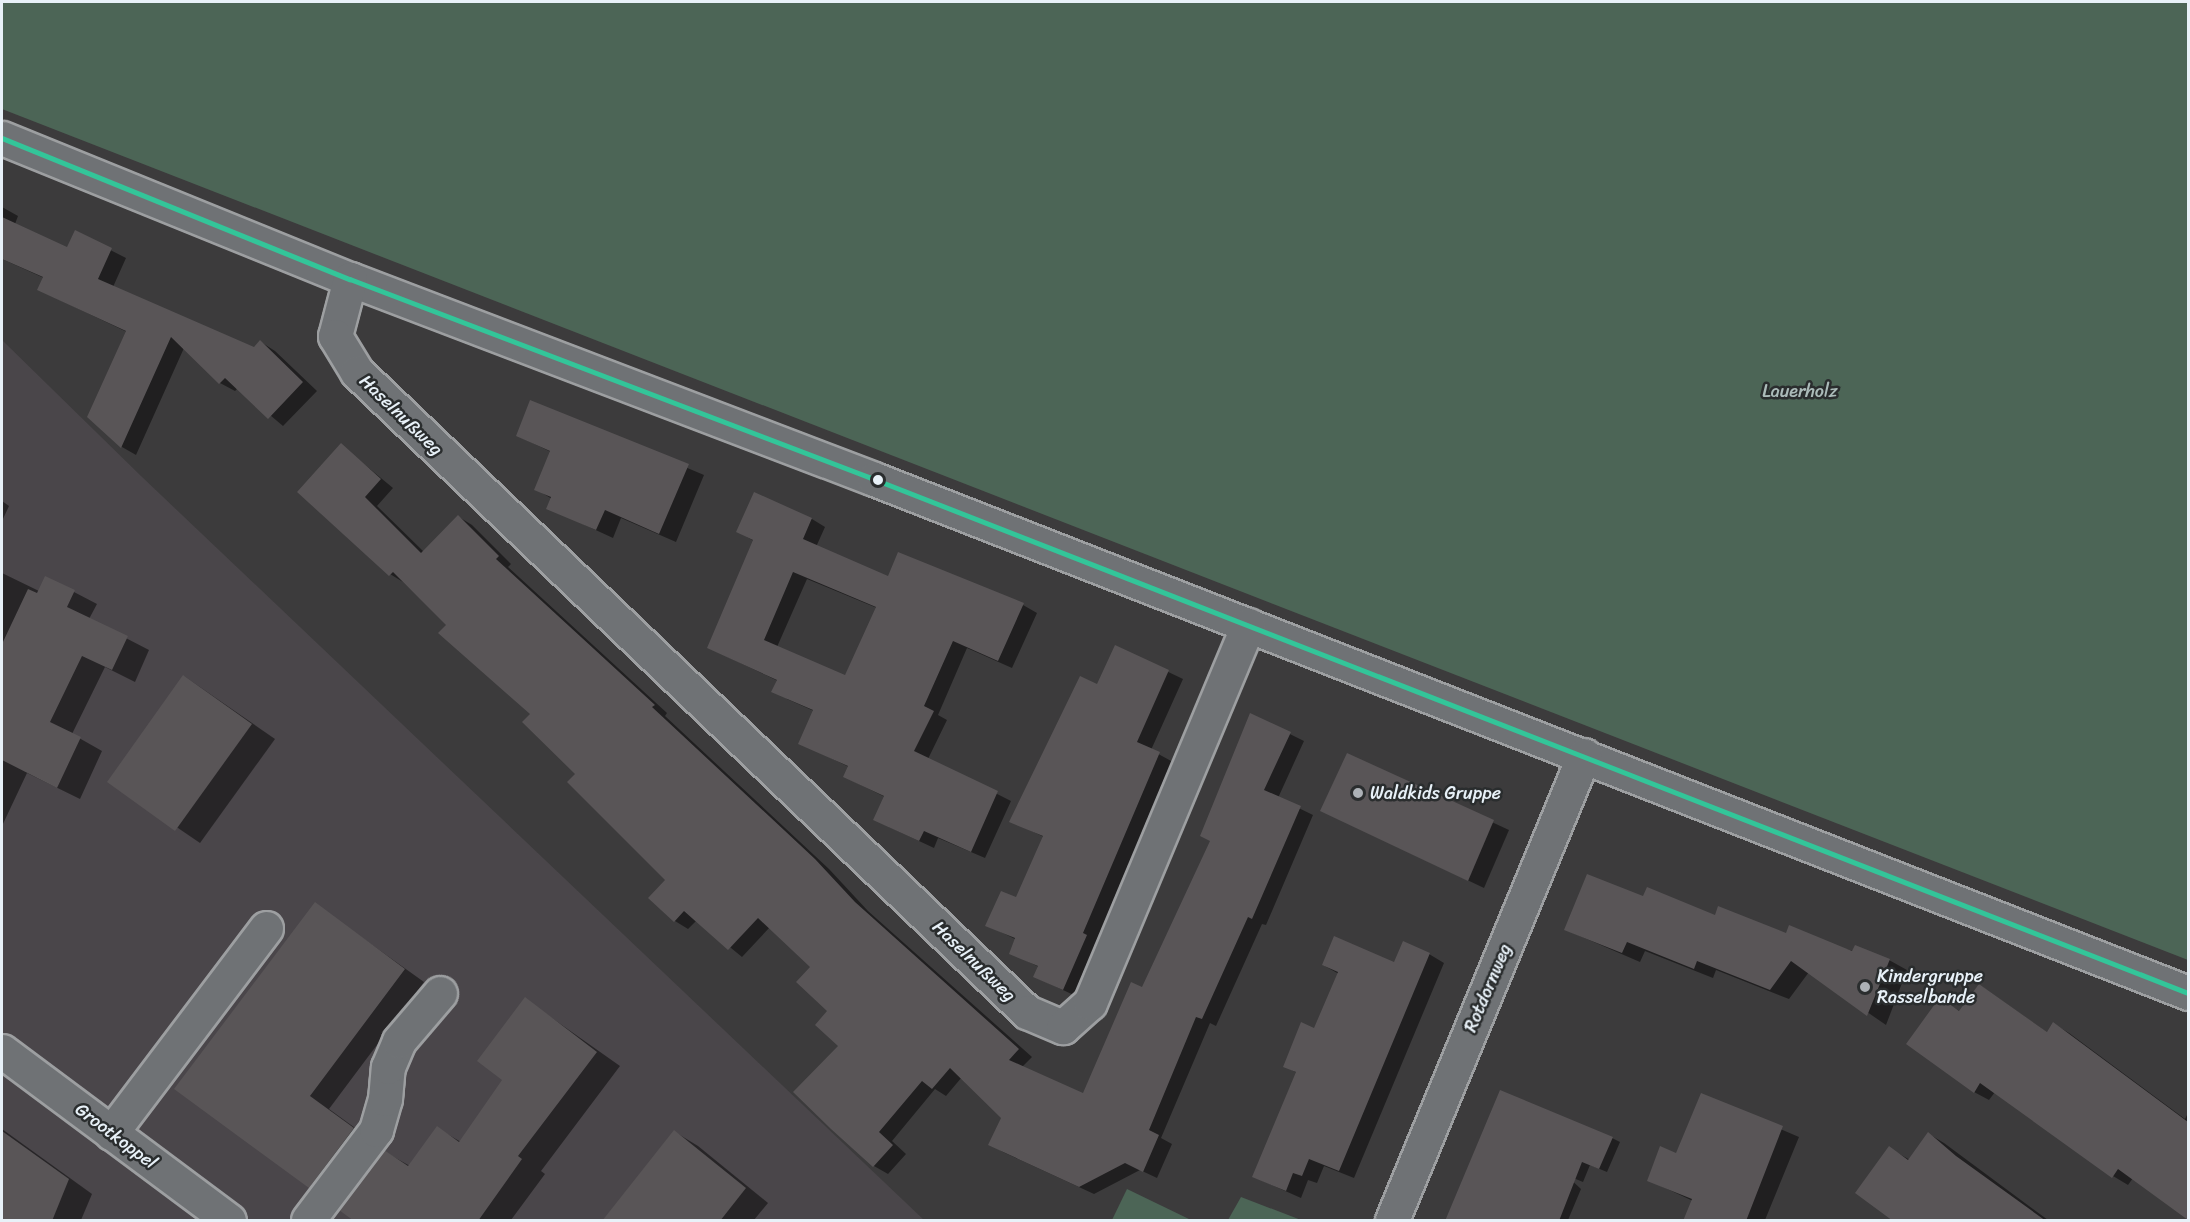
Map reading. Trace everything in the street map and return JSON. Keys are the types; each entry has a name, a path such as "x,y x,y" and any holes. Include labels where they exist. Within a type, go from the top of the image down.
{"street":[{"path":"2,138 350,279 1584,755 2188,993"},
{"name":"Haselnußweg","path":"350,279 335,336 357,372 1028,1012 1063,1028 1090,1004 1248,625"},
{"name":"Rotdornweg","path":"1392,1221 1584,755"},
{"path":"111,1133 266,928"},
{"path":"308,1221 376,1130 385,1099 388,1067 399,1041 440,993"},
{"name":"Grootkoppel","path":"2,1051 230,1221"}],"shaded area":[{"path":"2,340 141,476 924,1220 2,1220"}],"green space":[{"name":"Lauerholz","path":"2,2 2188,2 2188,960 2,109"},
{"path":"1127,1189 1191,1220 1112,1220"},
{"path":"1241,1197 1301,1220 1228,1220"}],"building":[{"path":"2,217 67,247 75,230 112,248 98,279 254,347 260,340 303,382 268,419 225,378 219,384 171,337 121,448 87,417 126,331 37,290 43,277 2,259"},
{"path":"530,400 689,464 659,534 605,510 596,530 546,509 551,497 534,490 550,451 516,436"},
{"path":"341,443 381,479 365,497 421,553 458,515 499,556 496,559 655,705 652,707 815,859 855,902 1019,1049 1009,1060 1083,1093 1131,982 1142,987 1210,841 1200,836 1250,713 1291,732 1264,790 1301,806 1252,919 1248,917 1202,1019 1196,1017 1149,1130 1159,1135 1143,1172 1125,1163 1079,1187 988,1145 1001,1118 950,1068 932,1089 922,1081 879,1132 893,1145 873,1167 831,1129 793,1092 838,1046 815,1025 827,1011 796,982 810,967 758,918 728,950 684,911 674,922 648,898 665,880 567,782 575,774 522,722 530,714 438,633 446,625 393,572 389,576 297,492"},
{"path":"754,492 812,518 803,539 888,576 898,552 1024,603 998,661 953,641 924,706 934,711 914,751 998,791 971,852 924,831 919,841 873,820 884,796 843,777 848,766 798,744 813,710 771,692 777,680 707,648 753,540 736,532","holes":["793,572 876,607 845,675 764,640"]},
{"path":"45,576 75,590 67,607 128,636 112,670 82,656 50,722 81,737 57,788 2,760 2,644 28,589 37,593"},
{"path":"1115,645 1169,670 1137,742 1160,752 1083,933 1087,935 1063,990 1033,977 1038,966 1009,954 1015,938 985,926 1001,891 1016,897 1043,836 1009,822 1080,676 1097,684"},
{"path":"183,675 252,724 175,831 107,782"},
{"path":"1347,753 1494,820 1468,881 1320,811"},
{"path":"1587,874 1643,896 1647,887 1715,915 1718,906 1786,933 1789,925 1852,951 1855,945 1890,959 1867,1016 1791,961 1770,990 1697,961 1694,969 1627,942 1622,953 1564,930"},
{"path":"315,902 405,969 310,1096 354,1128 309,1188 174,1089"},
{"path":"1334,936 1394,962 1403,941 1430,953 1339,1171 1309,1159 1302,1176 1293,1173 1286,1191 1252,1177 1296,1072 1283,1067 1301,1022 1314,1028 1338,972 1322,965"},
{"path":"1979,984 2047,1032 2053,1022 2188,1122 2188,1220 2118,1169 2112,1178 1980,1083 1974,1093 1906,1044 1940,997 1959,1011"},
{"path":"525,997 597,1052 518,1156 522,1159 478,1221 354,1221 339,1210 384,1150 408,1166 437,1126 459,1142 502,1080 477,1061"},
{"path":"1500,1090 1613,1137 1599,1169 1582,1162 1559,1221 1445,1221"},
{"path":"1701,1093 1783,1126 1746,1221 1683,1221 1692,1199 1647,1181 1660,1146 1676,1153"},
{"path":"674,1130 746,1188 720,1221 602,1221"},
{"path":"2,1131 69,1179 52,1221 2,1221"},
{"path":"1928,1132 1956,1156 2046,1221 1893,1221 1855,1193 1889,1146 1908,1160"}],"transit line":[{"path":"2,138 350,279 874,479 2188,993"}],"place":[{"name":"Waldkids Gruppe","path":"1358,793"},
{"name":"Kindergruppe Rasselbande","path":"1865,987"}]}
